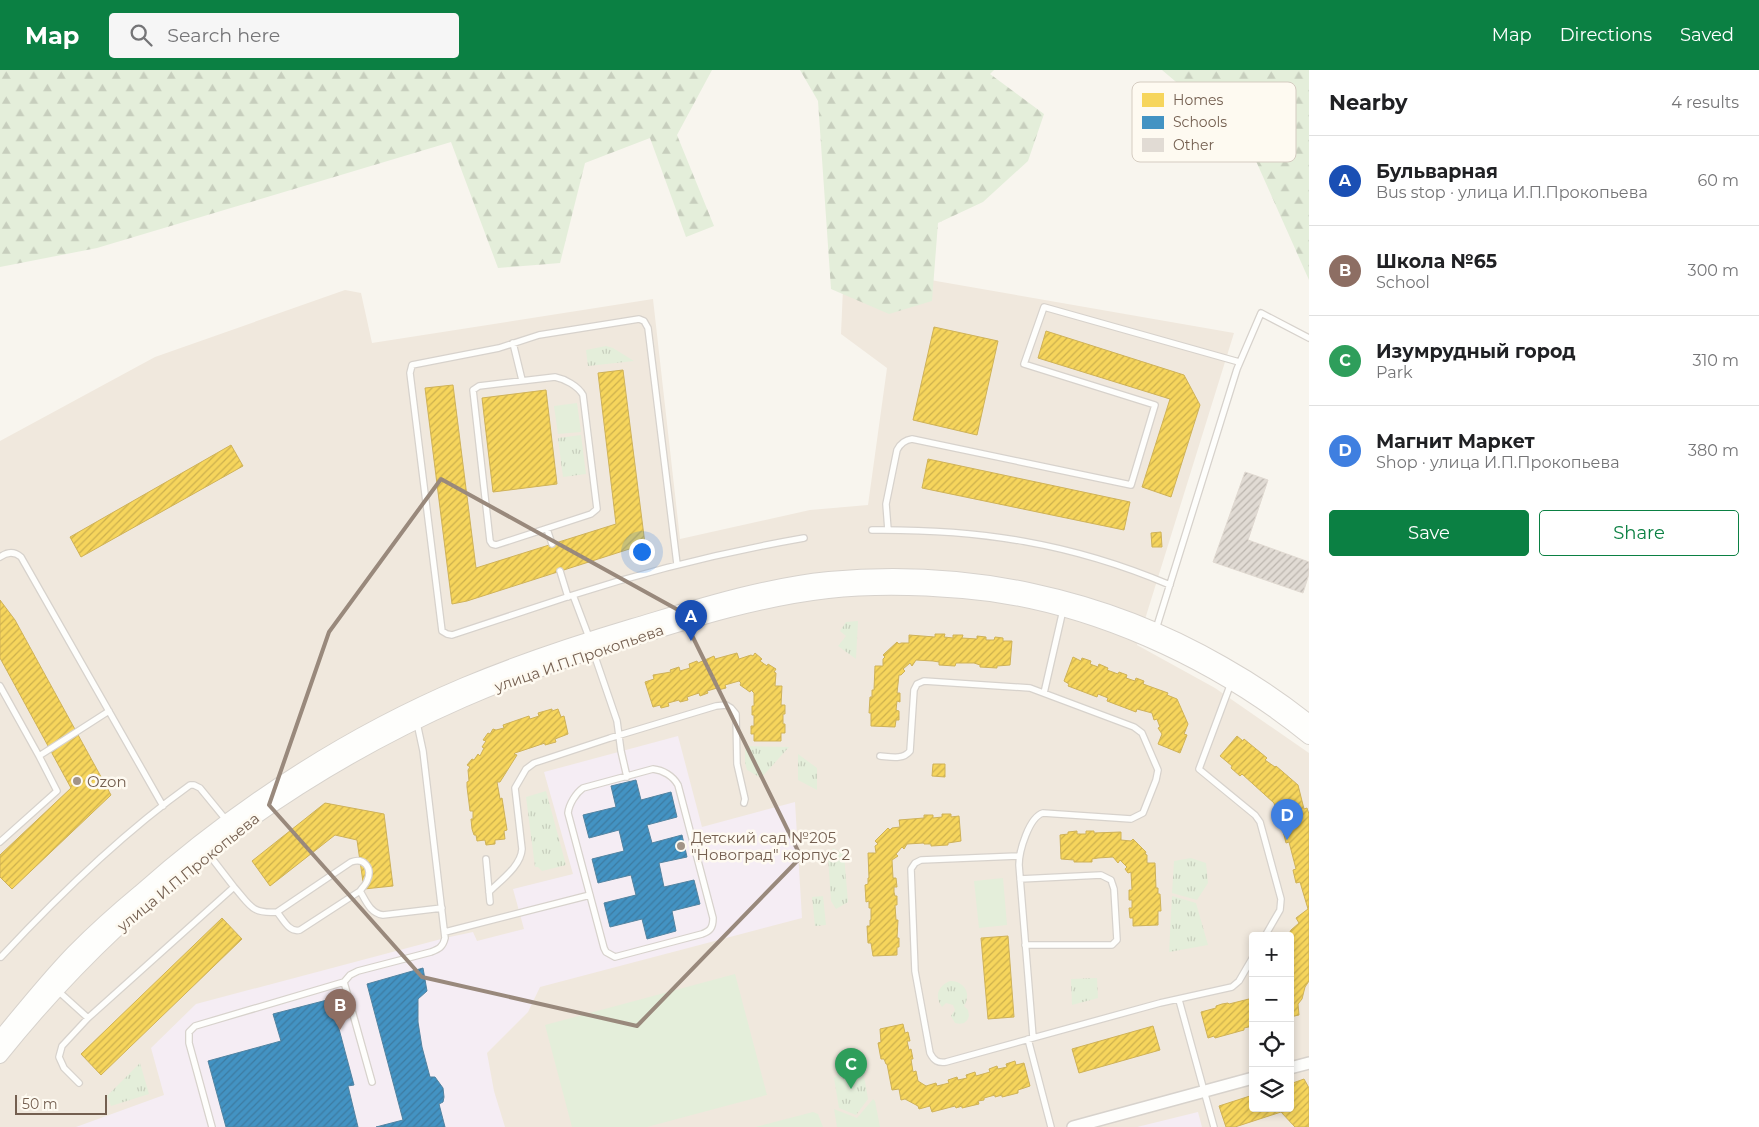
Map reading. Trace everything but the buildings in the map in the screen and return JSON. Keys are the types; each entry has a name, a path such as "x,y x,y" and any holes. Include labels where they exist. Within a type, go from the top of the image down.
{"street":[{"name":"улица И.П.Прокопьева","path":"0,1038 52,985 102,943 203,847 231,826 343,761 414,716 464,700 591,645 765,601 830,591 899,589 965,591 1024,601 1094,606 1156,629 1193,646 1309,737"},
{"name":"улица И.П.Прокопьева","path":"1065,605 1150,640 1190,660 1265,689 1309,722"},
{"name":"улица И.П.Прокопьева","path":"0,1056 37,1002"},
{"path":"1293,1067 1309,1062"},
{"path":"1073,1127 1249,1079"}],"lane":[{"path":"888,530 886,504 897,450 902,444 912,439 1131,485 1155,405 1024,364 1044,307 1239,362"},
{"path":"1156,629 1239,362 1261,312 1309,338"},
{"path":"677,564 647,324 639,319 539,335 494,349 416,364 410,370 440,628 445,633 452,635 677,564 737,550 804,538"},
{"path":"513,343 522,380"},
{"path":"558,377 578,388 584,398 596,509 590,514 547,528 496,545 490,541 473,390 479,386 558,377"},
{"path":"547,528 552,544"},
{"path":"872,530 966,532 1029,541 1090,556 1170,585"},
{"path":"0,558 12,552 22,557 163,806"},
{"path":"560,571 591,645 616,718 627,776"},
{"path":"1044,693 1065,605"},
{"path":"1233,677 1200,769 1255,815 1260,822 1281,899 1280,910 1267,932"},
{"path":"880,756 900,757 910,751 914,690 916,684 920,682 1019,686 1044,693 1139,730 1156,763 1158,774 1147,807 1139,816 1131,819 1038,814 1033,819 1020,856 1030,1038 1051,1127"},
{"path":"0,686 56,791 0,842"},
{"path":"489,892 517,864 521,857 522,848 515,790 526,769 534,764 619,735 716,706 726,705 734,711 737,719 736,757 745,799 744,803"},
{"path":"39,756 109,711"},
{"path":"212,1127 188,1043 189,1032 195,1026 344,982 358,970 440,949 444,945 445,932 423,751 414,716"},
{"path":"654,769 661,770 675,780 678,785 713,918 712,928 708,932 615,957 606,952 604,948 568,808 578,792 583,788 627,776 654,769"},
{"path":"1,957 77,881 190,785 194,784 200,788 231,826"},
{"path":"203,847 253,910 264,913 277,912 351,862 358,860 363,861 366,865 369,874 367,882 360,890 300,930 291,930 277,912"},
{"path":"1020,856 921,860 915,863 911,873 915,968 930,1054 941,1063 1030,1038 1232,987 1239,981 1249,964"},
{"path":"486,859 490,902"},
{"path":"1020,879 1101,875 1110,880 1114,889 1116,940 1112,945 1026,945"},
{"path":"79,1083 64,1068 59,1057 62,1046 88,1018 234,887"},
{"path":"360,890 372,910 377,914 384,915 442,908"},
{"path":"445,932 590,895"},
{"path":"344,982 372,1082"},
{"path":"52,985 88,1018"},
{"path":"1179,1000 1214,1127"}],"highlighted area":[{"path":"441,479 680,611 801,857 637,1026 422,977 269,805 329,632"}],"shaded area":[{"path":"844,265 1234,333 1137,645 1215,688 1309,753 1309,1127 0,1127 0,441 155,357 345,290 361,293 372,343 653,299 680,539 810,510 868,505 887,368 841,334"},
{"path":"678,736 702,827 795,802 802,918 540,987 528,1012 487,1053 494,1091 505,1127 76,1127 164,1095 151,1048 196,1004 445,938 473,932 477,941 524,929 513,889 573,874 544,772"},
{"path":"1198,1112 1202,1127 1137,1127"}],"green space":[{"path":"0,70 712,70 677,135 714,226 686,237 650,138 585,163 560,263 498,268 451,142 97,248 0,267"},
{"path":"800,70 994,70 990,74 1044,114 1028,161 983,202 938,223 932,301 889,314 831,289 818,101"},
{"path":"1162,70 1309,70 1309,280 1256,162 1296,162 1296,82 1176,82"},
{"path":"606,346 613,348 634,361 588,366 586,350"},
{"path":"577,403 581,432 558,434 554,406"},
{"path":"581,435 586,474 563,477 558,438"},
{"path":"858,621 856,659 838,646 846,636 840,631 846,622"},
{"path":"745,746 789,747 761,778 747,770"},
{"path":"798,754 817,768 817,790 798,780"},
{"path":"546,791 566,865 542,871 535,867 526,797"},
{"path":"833,848 844,854 848,902 836,909 831,901 828,857"},
{"path":"1191,858 1206,863 1208,883 1197,900 1172,893 1174,861"},
{"path":"1003,878 1007,925 979,928 974,881"},
{"path":"823,896 826,925 815,926 812,897"},
{"path":"1172,896 1196,903 1208,945 1169,952"},
{"path":"735,974 767,1095 647,1127 572,1127 545,1025"},
{"path":"1097,978 1098,998 1072,1005 1071,979"},
{"path":"950,981 963,985 967,992 964,1006 968,1010 969,1016 966,1022 962,1024 955,1023 951,1016 955,1010 953,1005 946,1003 942,1007 938,999 940,989"},
{"path":"140,1063 149,1094 111,1106 107,1096"},
{"path":"848,1065 863,1070 868,1099 856,1115 839,1108 834,1078"},
{"path":"873,1099 880,1127 837,1127 834,1109 857,1118"},
{"path":"813,1112 818,1114 823,1127 755,1127"}],"place":[{"name":"Бульварная","path":"691,641"},
{"name":"Ozon","path":"77,781"},
{"name":"Магнит Маркет","path":"1287,840"},
{"name":"Детский сад №205 \"Новоград\" корпус 2","path":"681,846"},
{"name":"Школа №65","path":"340,1030"},
{"name":"Изумрудный город","path":"851,1089"}]}
